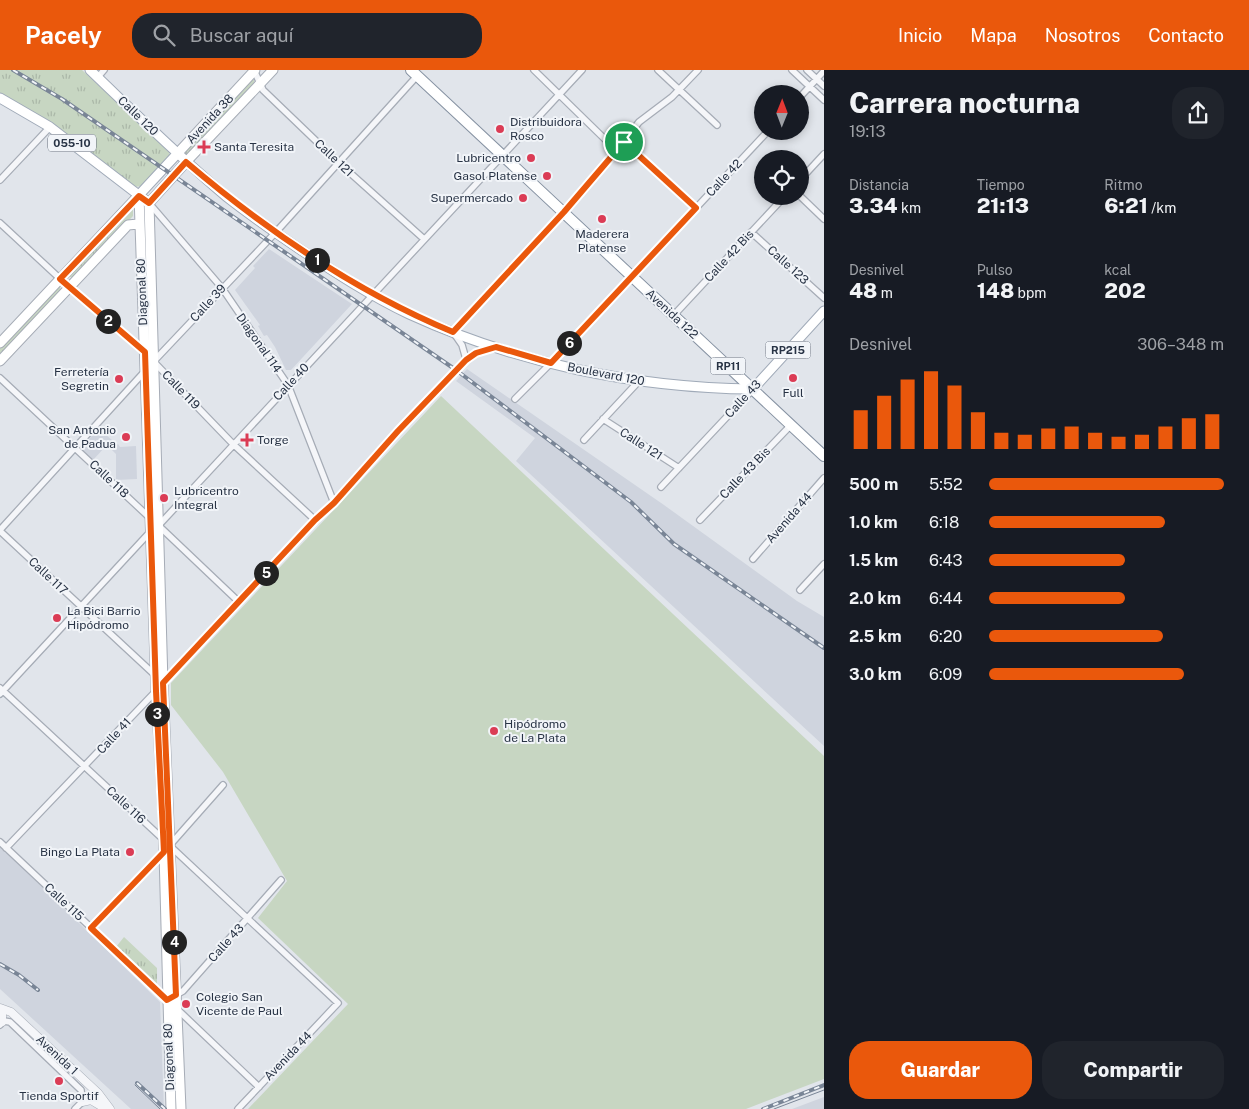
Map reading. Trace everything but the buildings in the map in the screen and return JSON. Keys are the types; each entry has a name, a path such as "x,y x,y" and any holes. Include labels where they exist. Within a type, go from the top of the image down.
{"highway":[{"name":"Avenida 122","path":"414,73 824,456"}],"main road":[{"name":"Calle 120","path":"90,70 101,74 186,162"},
{"name":"Avenida 38","path":"0,343 255,70"},
{"name":"Avenida 38","path":"149,203 273,70"},
{"name":"055-10","path":"0,98 50,127 139,196"},
{"name":"Boulevard 120","path":"186,162 228,197 335,272 409,314 453,332 551,363 639,381 700,387 752,389"},
{"path":"139,196 149,203"},
{"name":"Diagonal 80","path":"139,196 155,676 176,995 181,1109"},
{"name":"Diagonal 80","path":"149,203 163,683 167,1000 171,1109"},
{"path":"0,360 128,225 138,224 140,228"},
{"name":"Calle 43","path":"752,389 824,312"}],"street":[{"name":"Calle 121","path":"255,70 262,90 339,163 424,239"},
{"path":"534,70 617,151"},
{"name":"Calle 40","path":"1,691 582,70"},
{"path":"658,70 717,125"},
{"path":"466,360 462,345 453,332 564,212 644,117 672,97 698,70"},
{"path":"792,70 824,100"},
{"path":"807,70 824,86"},
{"path":"810,87 824,71"},
{"name":"Calle 39","path":"0,530 145,370 339,163 414,73"},
{"path":"0,180 50,127"},
{"name":"Calle 42","path":"515,399 760,140"},
{"path":"624,142 696,208"},
{"path":"809,170 824,154"},
{"name":"Diagonal 114","path":"149,203 222,288 288,385 334,503"},
{"name":"Calle 42 Bis","path":"674,315 777,205"},
{"path":"809,205 824,219"},
{"name":"Calle 119","path":"0,223 60,279 145,352 233,444 315,520"},
{"name":"Calle 123","path":"752,232 824,298"},
{"name":"Calle 41","path":"6,848 156,691 315,520 334,503 398,431 466,360 482,350 496,347"},
{"name":"Calle 118","path":"0,378 239,602"},
{"path":"584,440 639,381"},
{"name":"Calle 43","path":"661,487 752,389"},
{"name":"Calle 121","path":"603,419 679,468"},
{"name":"Calle 43 Bis","path":"700,520 791,425"},
{"name":"Avenida 44","path":"754,558 824,478"},
{"name":"Calle 117","path":"0,530 163,683"},
{"path":"800,590 824,564"},
{"name":"Calle 116","path":"1,691 84,767 165,846 248,919 338,1003"},
{"path":"91,928 223,785"},
{"name":"Calle 115","path":"0,842 259,1087"},
{"name":"Calle 43","path":"167,1000 183,991 281,880"},
{"name":"Avenida 44","path":"238,1109 338,1003"},
{"path":"0,1008 2,1015 1,1024"},
{"name":"Avenida 1","path":"0,1008 11,1012 98,1093 108,1109"},
{"name":"Avenida 1","path":"1,1024 6,1021 10,1022 80,1088 82,1102"},
{"path":"75,1109 82,1102 91,1100 108,1109"}],"shaded area":[{"path":"269,249 352,304 291,370 286,370 275,347 267,335 264,336 258,326 260,325 235,290"},
{"path":"467,369 664,505 797,601 824,617 824,746 516,461 535,438 456,381"},
{"path":"99,429 112,440 115,446 118,444 120,447 136,446 137,479 116,480 116,454 107,445 93,460 82,450 81,447"},
{"path":"0,846 160,1002 164,1109 131,1109 0,989"},
{"path":"824,1097 824,1109 792,1109"}],"green space":[{"path":"0,70 82,70 169,151 170,156 144,186 133,187 51,122 0,94"},
{"path":"251,79 254,80 254,83 188,154 183,154 183,149"},
{"path":"133,208 133,216 74,277 70,277 69,273"},
{"path":"56,287 60,287 61,291 0,355 0,346"},
{"name":"Hipódromo de La Plata","path":"441,396 824,756 824,1079 746,1109 248,1109 348,1004 258,918 287,881 223,772 171,705 171,683"},
{"path":"124,937 157,968 157,985 116,947"}],"tram line":[{"path":"135,1085 160,1109"},
{"path":"774,1109 824,1090"}],"railway":[{"path":"13,70 62,99 456,370 631,502 674,544 824,648"},
{"path":"0,964 19,975 38,990"},
{"path":"137,1083 165,1109"},
{"path":"763,1109 824,1085"}],"place":[{"name":"Distribuidora Rosco","path":"500,129"},
{"name":"Santa Teresita","path":"204,147"},
{"name":"Lubricentro","path":"531,158"},
{"name":"Gasol Platense","path":"547,176"},
{"name":"Supermercado","path":"523,198"},
{"name":"Maderera Platense","path":"602,219"},
{"name":"Full","path":"793,378"},
{"name":"Ferretería Segretin","path":"119,379"},
{"name":"San Antonio de Padua","path":"126,437"},
{"name":"Torge","path":"247,440"},
{"name":"Lubricentro Integral","path":"164,498"},
{"name":"La Bici Barrio Hipódromo","path":"57,618"},
{"name":"Hipódromo de La Plata","path":"494,731"},
{"name":"Bingo La Plata","path":"130,852"},
{"name":"Colegio San Vicente de Paul","path":"186,1004"},
{"name":"Tienda Sportif","path":"59,1081"}],"route":[{"path":"624,142 696,208 551,363 496,347 482,350 466,360 398,431 334,503 315,520 163,683 176,995 167,1000 91,928 164,852 156,691 145,352 60,279 139,196 149,203 186,162 228,197 335,272 409,314 453,332 564,212 624,142"}]}
